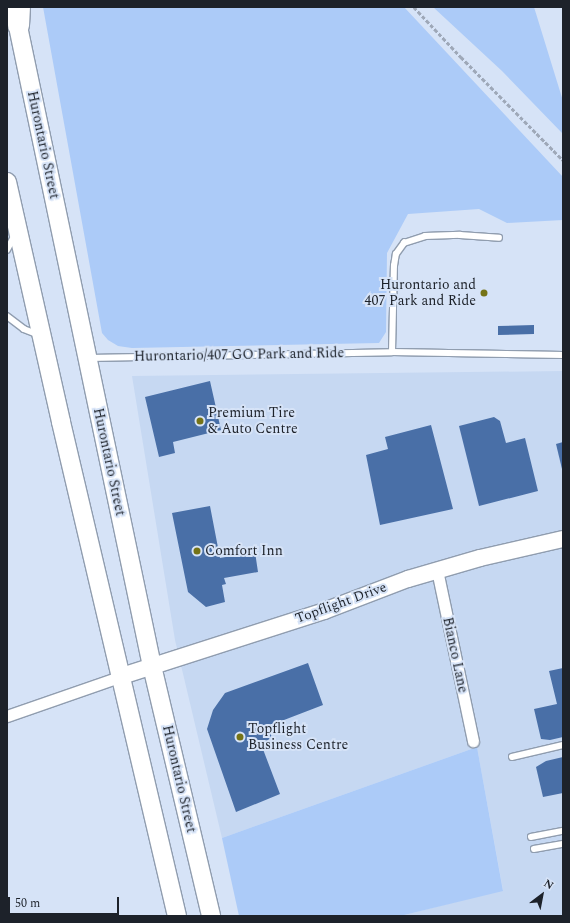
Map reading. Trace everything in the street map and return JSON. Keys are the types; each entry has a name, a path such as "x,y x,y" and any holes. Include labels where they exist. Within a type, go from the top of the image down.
{"main road":[{"name":"Hurontario Street","path":"17,13 86,358 152,666 211,916"},
{"path":"7,182 41,336 122,676 177,916"}],"street":[{"name":"Topflight Drive","path":"122,676 324,611 408,579 437,570 563,539"},
{"name":"Bianco Lane","path":"437,570 473,741"},
{"path":"7,716 122,676"}],"lane":[{"path":"7,250 18,231"},
{"path":"392,352 394,266 396,254 404,243 425,236 460,235 499,238"},
{"path":"7,316 24,329 41,336"},
{"name":"Hurontario/407 GO Park and Ride","path":"86,358 392,352 563,355"},
{"path":"512,757 563,745"},
{"path":"531,837 563,831"},
{"path":"534,849 563,844"}],"path":[{"path":"414,7 460,57 563,160"}],"shaded area":[{"path":"43,7 404,7 563,177 563,220 507,223 479,209 408,214 387,253 386,332 379,343 132,348 118,346 108,340 102,333"},
{"path":"433,7 534,7 563,101 563,134 502,71"},
{"path":"563,371 563,916 400,916 503,890 477,747 222,838 175,640 132,376"},
{"path":"477,747 503,891 400,916 239,916 222,838"}],"building":[{"path":"534,325 534,334 498,335 498,326"},
{"path":"210,381 221,430 173,442 175,453 159,457 145,397"},
{"path":"494,417 500,421 506,443 525,438 538,491 479,506 459,426"},
{"path":"431,425 453,509 380,525 366,455 388,449 385,437"},
{"path":"563,442 563,469 562,469 556,444"},
{"path":"210,506 220,558 255,552 258,572 224,578 226,584 222,585 225,602 206,607 188,592 172,513"},
{"name":"Topflight Business Centre","path":"308,663 323,705 271,725 274,731 267,742 261,744 280,794 236,812 207,729 213,710 225,693"},
{"path":"563,668 563,737 550,740 541,739 534,709 557,704 549,671"},
{"path":"563,757 563,793 543,797 536,767 546,761"}],"place":[{"name":"Hurontario and 407 Park and Ride","path":"484,293"},
{"name":"Premium Tire & Auto Centre","path":"200,421"},
{"name":"Comfort Inn","path":"197,551"},
{"name":"Topflight Business Centre","path":"240,737"}]}
